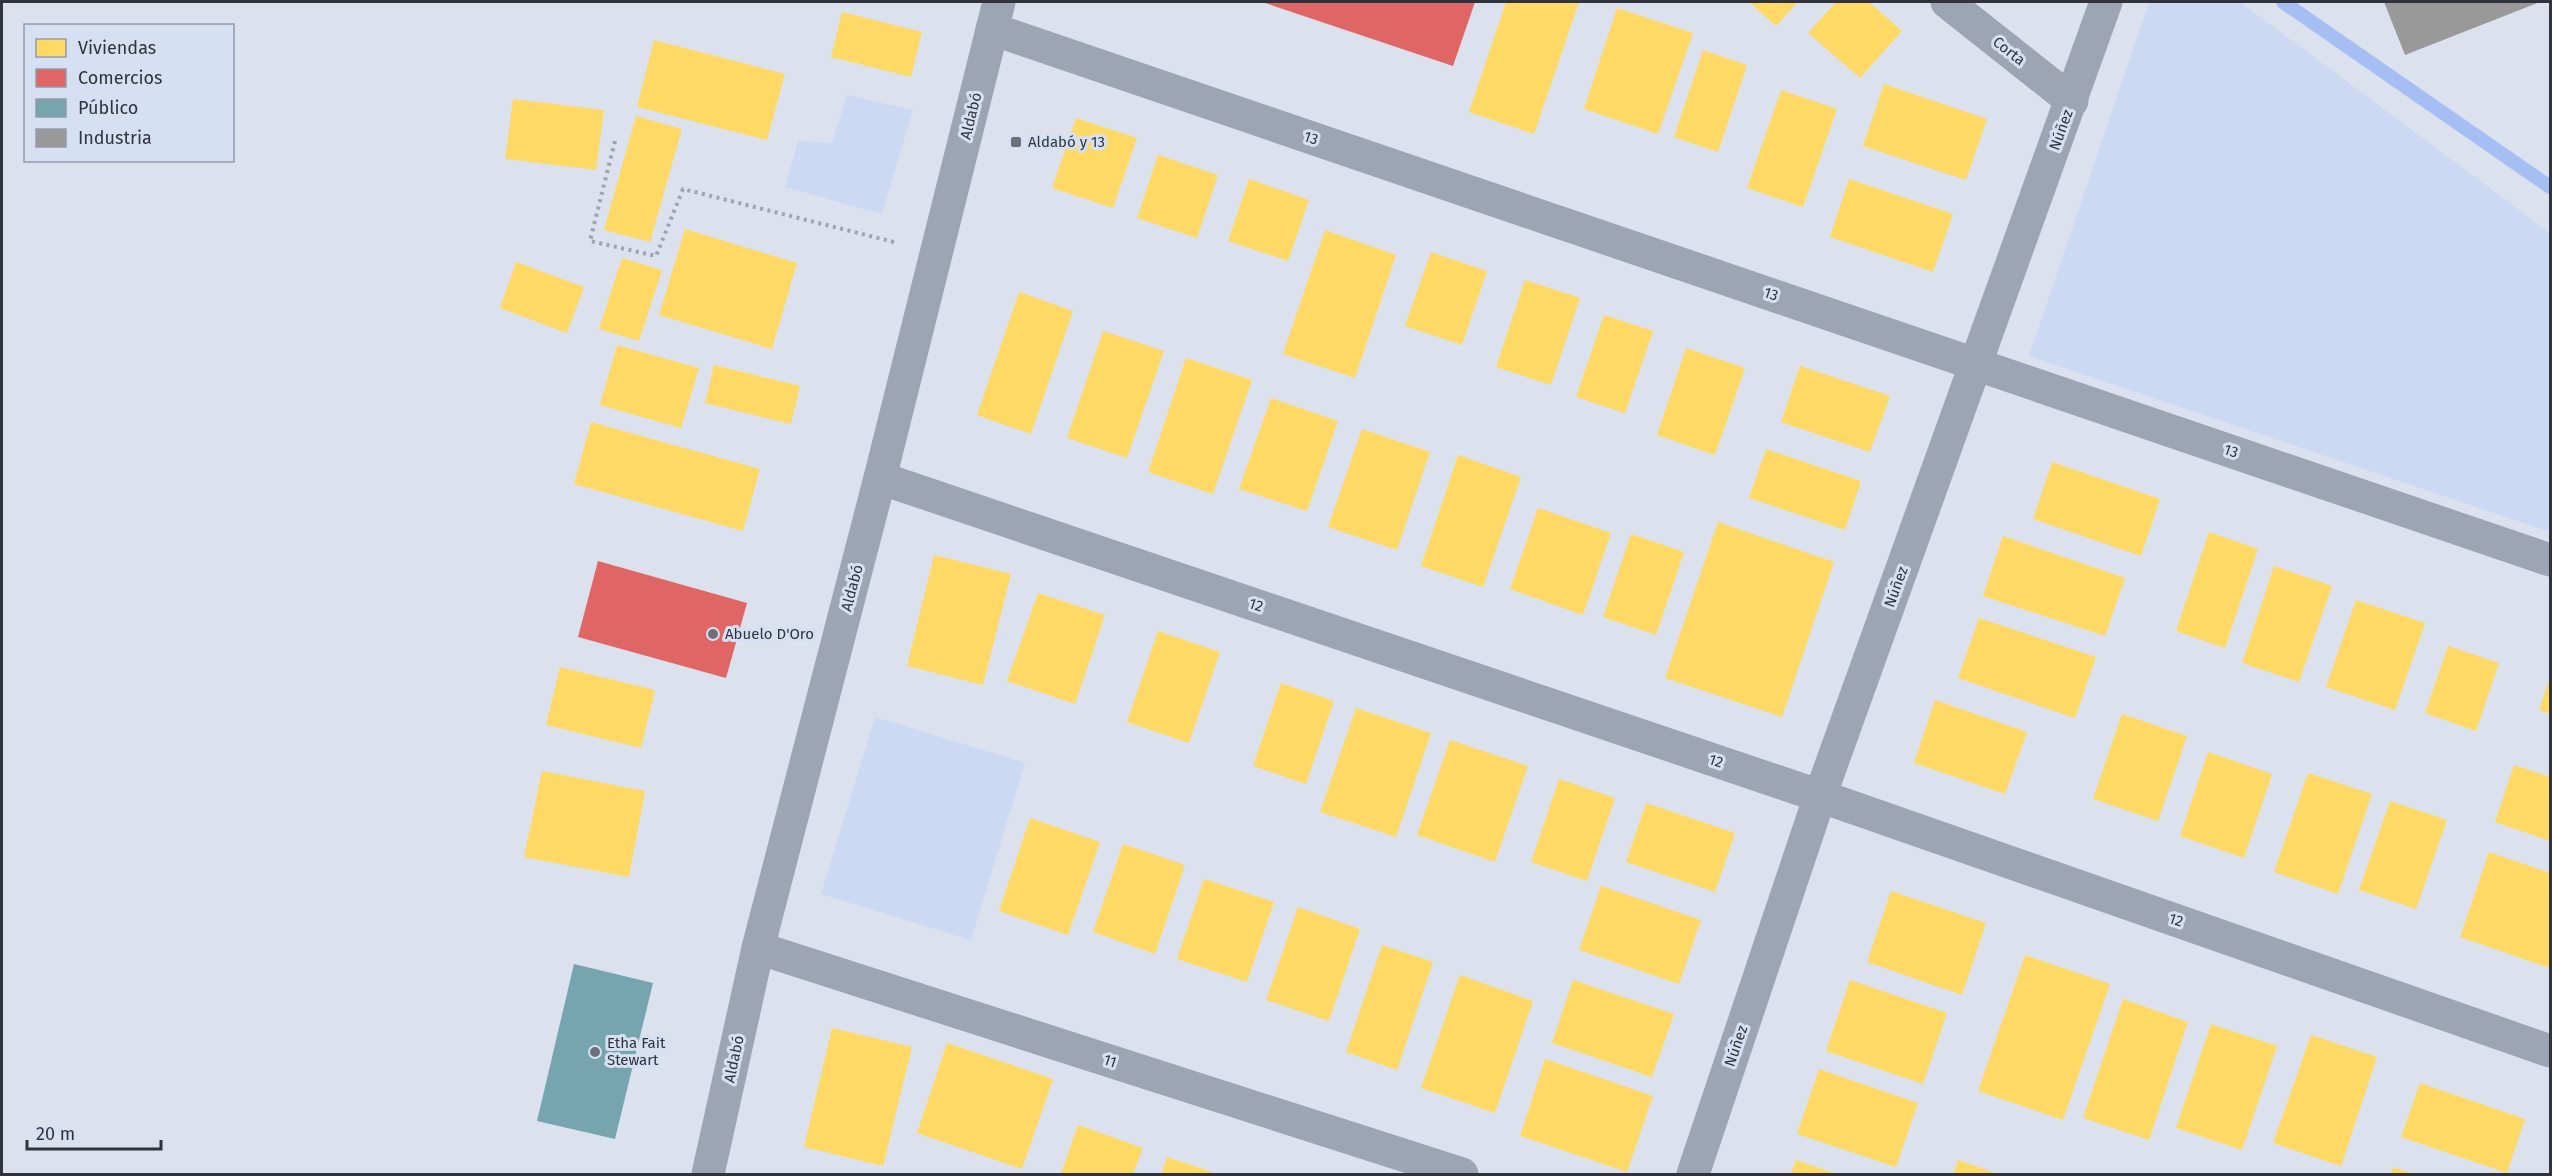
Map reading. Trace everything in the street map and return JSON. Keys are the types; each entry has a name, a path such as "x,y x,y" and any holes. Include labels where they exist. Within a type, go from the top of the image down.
{"street":[{"name":"Corta","path":"1947,2 2072,101"},
{"name":"Núñez","path":"1693,1174 1820,796 2106,2"},
{"name":"Aldabó","path":"708,1174 758,948 880,477 995,15"},
{"name":"13","path":"995,15 1976,364 2550,560"},
{"name":"12","path":"880,477 1820,796 2550,1051"},
{"name":"11","path":"758,948 1462,1174"}],"path":[{"path":"615,141 590,241 656,256 683,189 936,252"}],"shaded area":[{"path":"2149,2 2240,2 2550,233 2550,532 2029,356"},
{"path":"847,95 913,110 882,214 785,187 798,141 832,143"},
{"path":"875,717 1025,763 971,940 821,894"}],"building: Viviendas":[{"path":"1506,2 1579,2 1534,134 1469,112"},
{"path":"1749,2 1798,2 1776,26"},
{"path":"1836,2 1869,2 1902,31 1860,78 1808,33"},
{"path":"1617,8 1693,33 1658,134 1584,109"},
{"path":"842,12 922,32 911,77 831,57"},
{"path":"654,40 785,74 767,140 637,107"},
{"path":"1703,50 1747,65 1718,152 1674,137"},
{"path":"1884,84 1987,119 1966,180 1863,146"},
{"path":"1781,90 1837,109 1803,207 1747,188"},
{"path":"513,99 604,110 596,170 505,159"},
{"path":"636,116 682,129 650,242 604,230"},
{"path":"1076,118 1137,138 1113,208 1052,188"},
{"path":"1158,155 1218,175 1197,238 1137,218"},
{"path":"1249,179 1309,200 1288,261 1228,241"},
{"path":"1849,179 1953,214 1933,272 1830,237"},
{"path":"685,229 797,263 772,349 659,315"},
{"path":"1325,230 1396,255 1355,378 1283,354"},
{"path":"1431,252 1487,271 1462,345 1405,326"},
{"path":"622,258 662,270 639,341 599,329"},
{"path":"516,262 584,287 567,333 500,308"},
{"path":"1525,280 1580,298 1551,385 1496,367"},
{"path":"1019,292 1073,311 1031,434 977,415"},
{"path":"1604,315 1653,331 1625,413 1576,397"},
{"path":"1103,331 1164,351 1127,458 1067,438"},
{"path":"617,345 699,368 681,428 600,405"},
{"path":"1686,348 1745,368 1715,455 1657,435"},
{"path":"1186,358 1252,380 1213,494 1148,472"},
{"path":"714,365 800,386 791,424 705,403"},
{"path":"1800,366 1890,396 1870,452 1781,422"},
{"path":"1271,398 1338,421 1307,511 1239,489"},
{"path":"591,422 760,469 743,531 574,484"},
{"path":"1362,429 1430,452 1397,550 1328,527"},
{"path":"1766,449 1861,481 1845,530 1749,498"},
{"path":"1458,455 1521,477 1483,587 1421,566"},
{"path":"2052,462 2160,499 2141,556 2033,519"},
{"path":"1538,508 1611,533 1583,615 1510,589"},
{"path":"1718,522 1834,562 1782,717 1665,678"},
{"path":"2209,532 2258,549 2225,648 2176,631"},
{"path":"1631,534 1684,552 1656,635 1603,617"},
{"path":"2003,536 2125,578 2105,636 1983,596"},
{"path":"934,555 1011,574 983,685 907,666"},
{"path":"2274,566 2332,586 2299,682 2242,663"},
{"path":"1038,593 1105,615 1075,704 1007,681"},
{"path":"2356,600 2425,623 2395,710 2326,687"},
{"path":"1979,618 2096,657 2075,718 1958,678"},
{"path":"1158,631 1220,652 1189,743 1127,722"},
{"path":"2448,646 2499,663 2476,731 2425,713"},
{"path":"560,667 655,690 641,748 546,725"},
{"path":"2550,677 2550,714 2539,710"},
{"path":"1281,683 1334,701 1306,784 1253,766"},
{"path":"1935,700 2027,732 2005,794 1914,763"},
{"path":"1356,708 1431,733 1396,837 1320,812"},
{"path":"2122,714 2187,736 2158,821 2093,799"},
{"path":"1450,740 1528,766 1495,862 1417,835"},
{"path":"2208,752 2272,774 2244,858 2180,836"},
{"path":"2514,765 2550,777 2550,841 2495,822"},
{"path":"542,771 645,791 629,877 524,857"},
{"path":"2308,773 2372,794 2338,894 2274,872"},
{"path":"1559,779 1615,798 1587,881 1531,862"},
{"path":"2390,801 2447,820 2416,909 2359,890"},
{"path":"1646,803 1735,833 1715,892 1626,862"},
{"path":"1030,818 1100,842 1068,935 999,911"},
{"path":"1123,844 1185,865 1155,954 1093,932"},
{"path":"2489,852 2550,873 2550,968 2460,937"},
{"path":"1204,879 1274,902 1247,982 1177,959"},
{"path":"1601,886 1701,920 1679,984 1579,950"},
{"path":"1891,891 1986,923 1962,995 1867,962"},
{"path":"1298,907 1360,929 1329,1021 1266,1000"},
{"path":"1382,945 1433,962 1397,1070 1346,1052"},
{"path":"2025,955 2110,984 2063,1120 1978,1091"},
{"path":"1460,975 1533,1001 1495,1113 1421,1088"},
{"path":"1573,980 1674,1014 1652,1077 1552,1043"},
{"path":"1850,980 1947,1013 1923,1084 1826,1051"},
{"path":"2123,999 2188,1022 2149,1140 2083,1118"},
{"path":"2211,1024 2277,1046 2242,1150 2176,1128"},
{"path":"832,1028 912,1047 883,1166 804,1147"},
{"path":"2311,1035 2377,1057 2341,1166 2273,1143"},
{"path":"947,1043 1053,1079 1022,1169 917,1133"},
{"path":"1545,1059 1653,1096 1627,1172 1520,1136"},
{"path":"1819,1069 1918,1103 1896,1167 1797,1134"},
{"path":"2420,1083 2525,1119 2507,1173 2401,1137"},
{"path":"1078,1125 1143,1148 1133,1174 1061,1174"},
{"path":"1167,1157 1218,1174 1161,1174"},
{"path":"1796,1160 1837,1174 1791,1174"},
{"path":"1958,1160 1998,1174 1953,1174"},
{"path":"2393,1167 2414,1174 2391,1174"}],"building: Comercios":[{"path":"1262,2 1475,2 1453,66"},
{"path":"598,561 747,603 726,678 578,637"}],"building: Público":[{"name":"Etha Fait Stewart","path":"574,964 653,983 615,1139 537,1121"}],"building: Industria":[{"path":"2384,2 2540,2 2405,55"}],"waterway":[{"path":"2283,2 2550,187"}],"place":[{"name":"Aldabó y 13","path":"1016,142"},
{"name":"Abuelo D'Oro","path":"713,634"},
{"name":"Etha Fait Stewart","path":"595,1052"}]}
